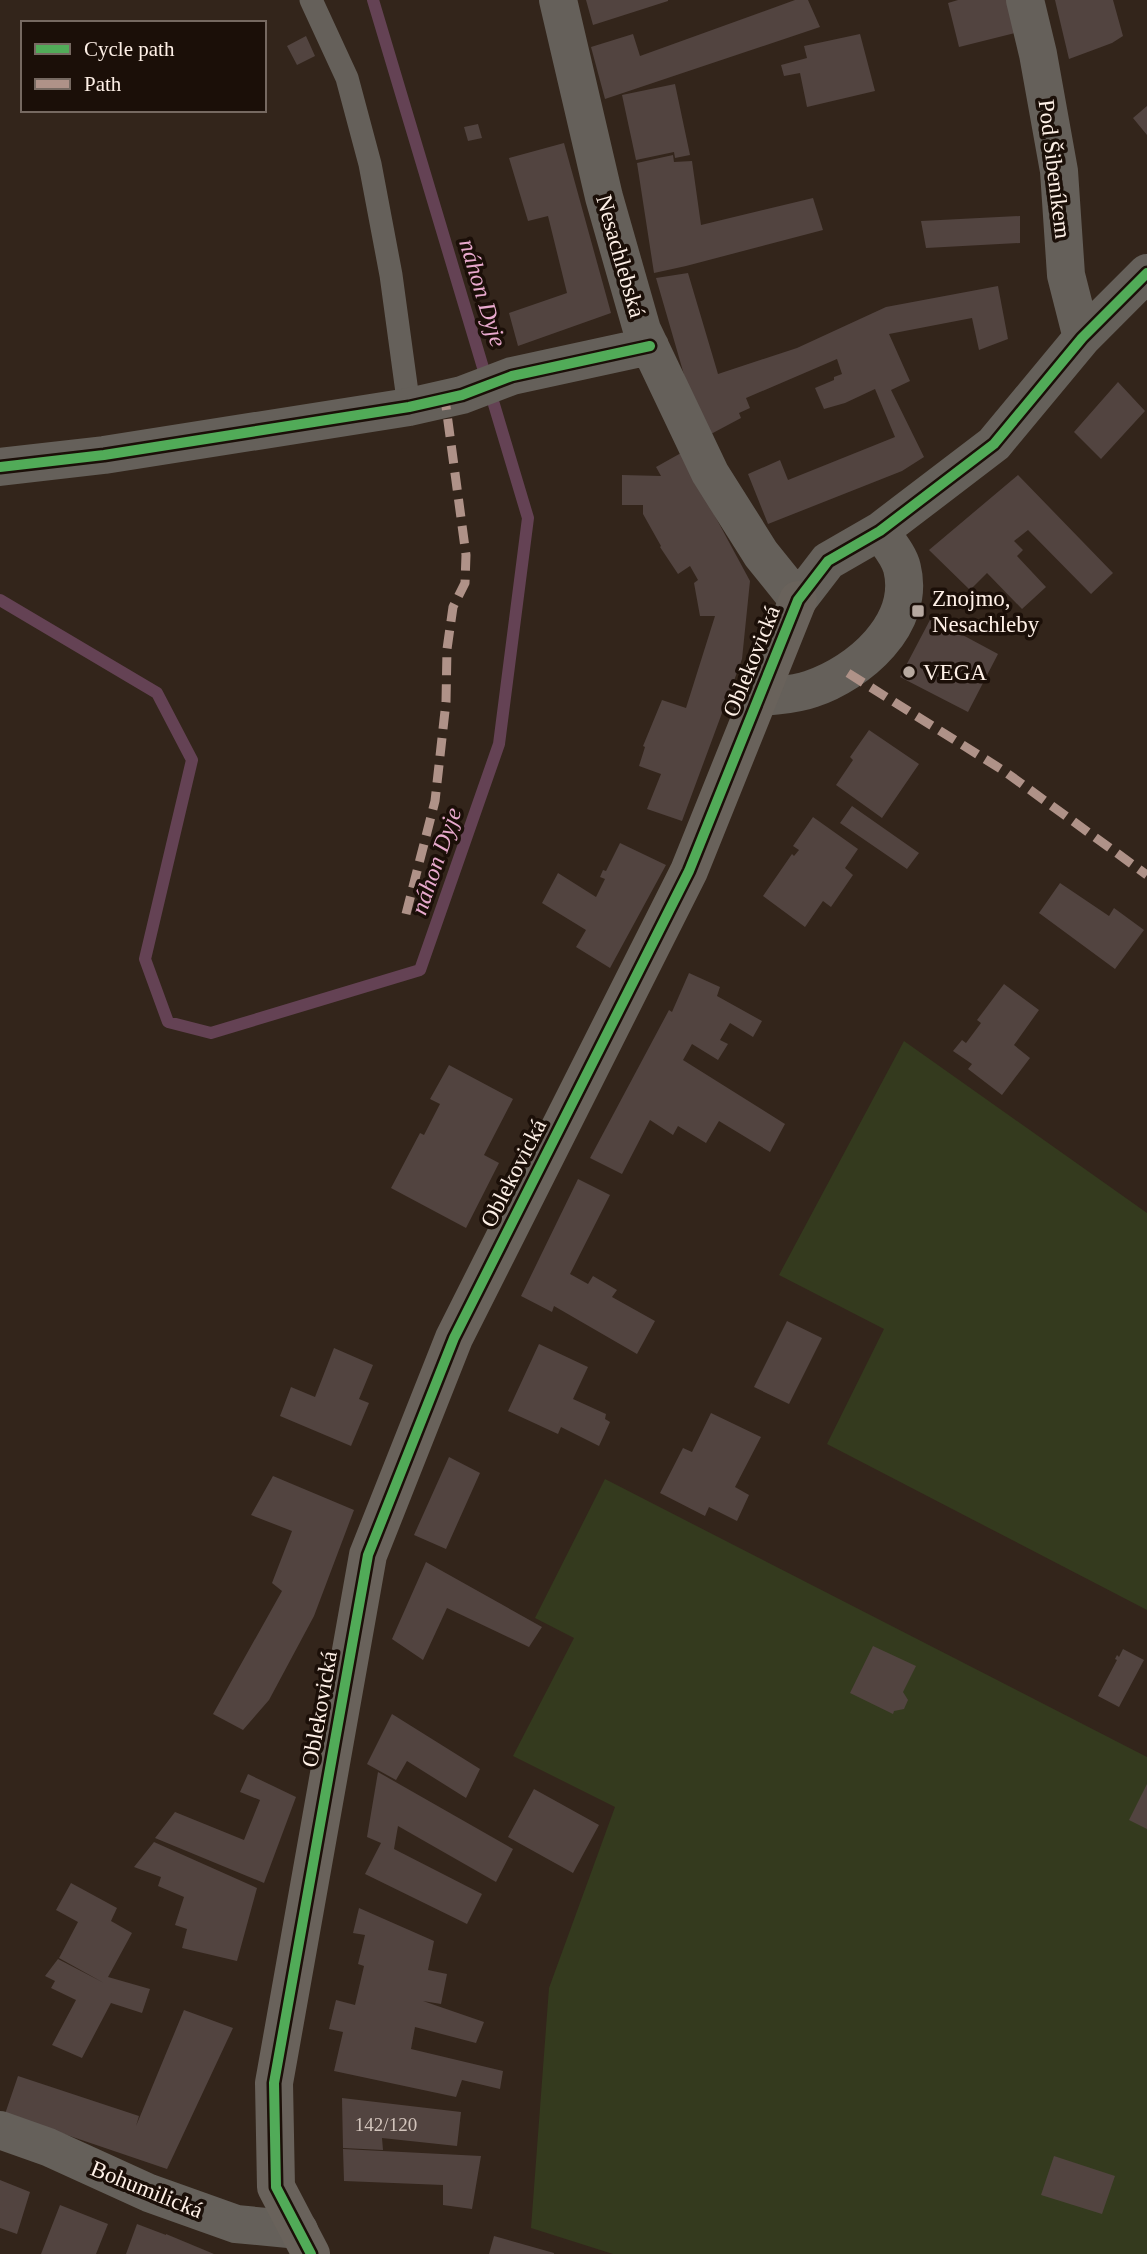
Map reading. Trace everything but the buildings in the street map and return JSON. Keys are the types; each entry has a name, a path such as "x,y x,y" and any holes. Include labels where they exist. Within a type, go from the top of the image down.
{"street":[{"name":"Nesachlebská","path":"558,0 604,197 642,330 710,472 761,554 799,600"},
{"name":"Pod Šibeníkem","path":"1025,0 1038,54 1059,170 1066,275 1082,338"},
{"name":"Oblekovická","path":"305,2242 276,2187 274,2083 368,1555 454,1338 689,871 799,600 828,561 880,531 993,444 1082,338 1147,273"},
{"path":"0,467 104,455 409,407 462,395 512,376 650,346"},
{"name":"Oblekovická","path":"758,698 810,690 848,673 888,635 904,601 902,566 880,531"},
{"name":"Bohumilická","path":"0,2130 48,2147 149,2193 236,2224 305,2242"}],"lane":[{"path":"311,0 347,78 370,164 391,275 409,407"}],"green space":[{"path":"904,1041 1147,1213 1147,1610 827,1444 884,1329 779,1275"},
{"path":"605,1479 1147,1757 1147,2254 613,2254 531,2228 549,1988 615,1807 513,1756 574,1638 535,1618"}],"waterway":[{"name":"náhon Dyje","path":"0,600 157,693 192,760 145,959 168,1022 211,1033 420,970 499,744 528,518 373,0"}],"marked path":[{"path":"406,914 435,801 446,702 447,649 453,607 465,583 466,555 445,399"},
{"path":"848,673 1004,771 1147,875"}],"cycle path":[{"path":"311,2254 276,2187 274,2083 368,1555 454,1338 689,871 798,600 828,561 880,531 994,444 1082,338 1147,273"},
{"path":"0,467 104,455 409,407 462,395 512,376 650,346"}],"place":[{"name":"Znojmo, Nesachleby","path":"918,611"},
{"name":"VEGA","path":"909,672"}]}
